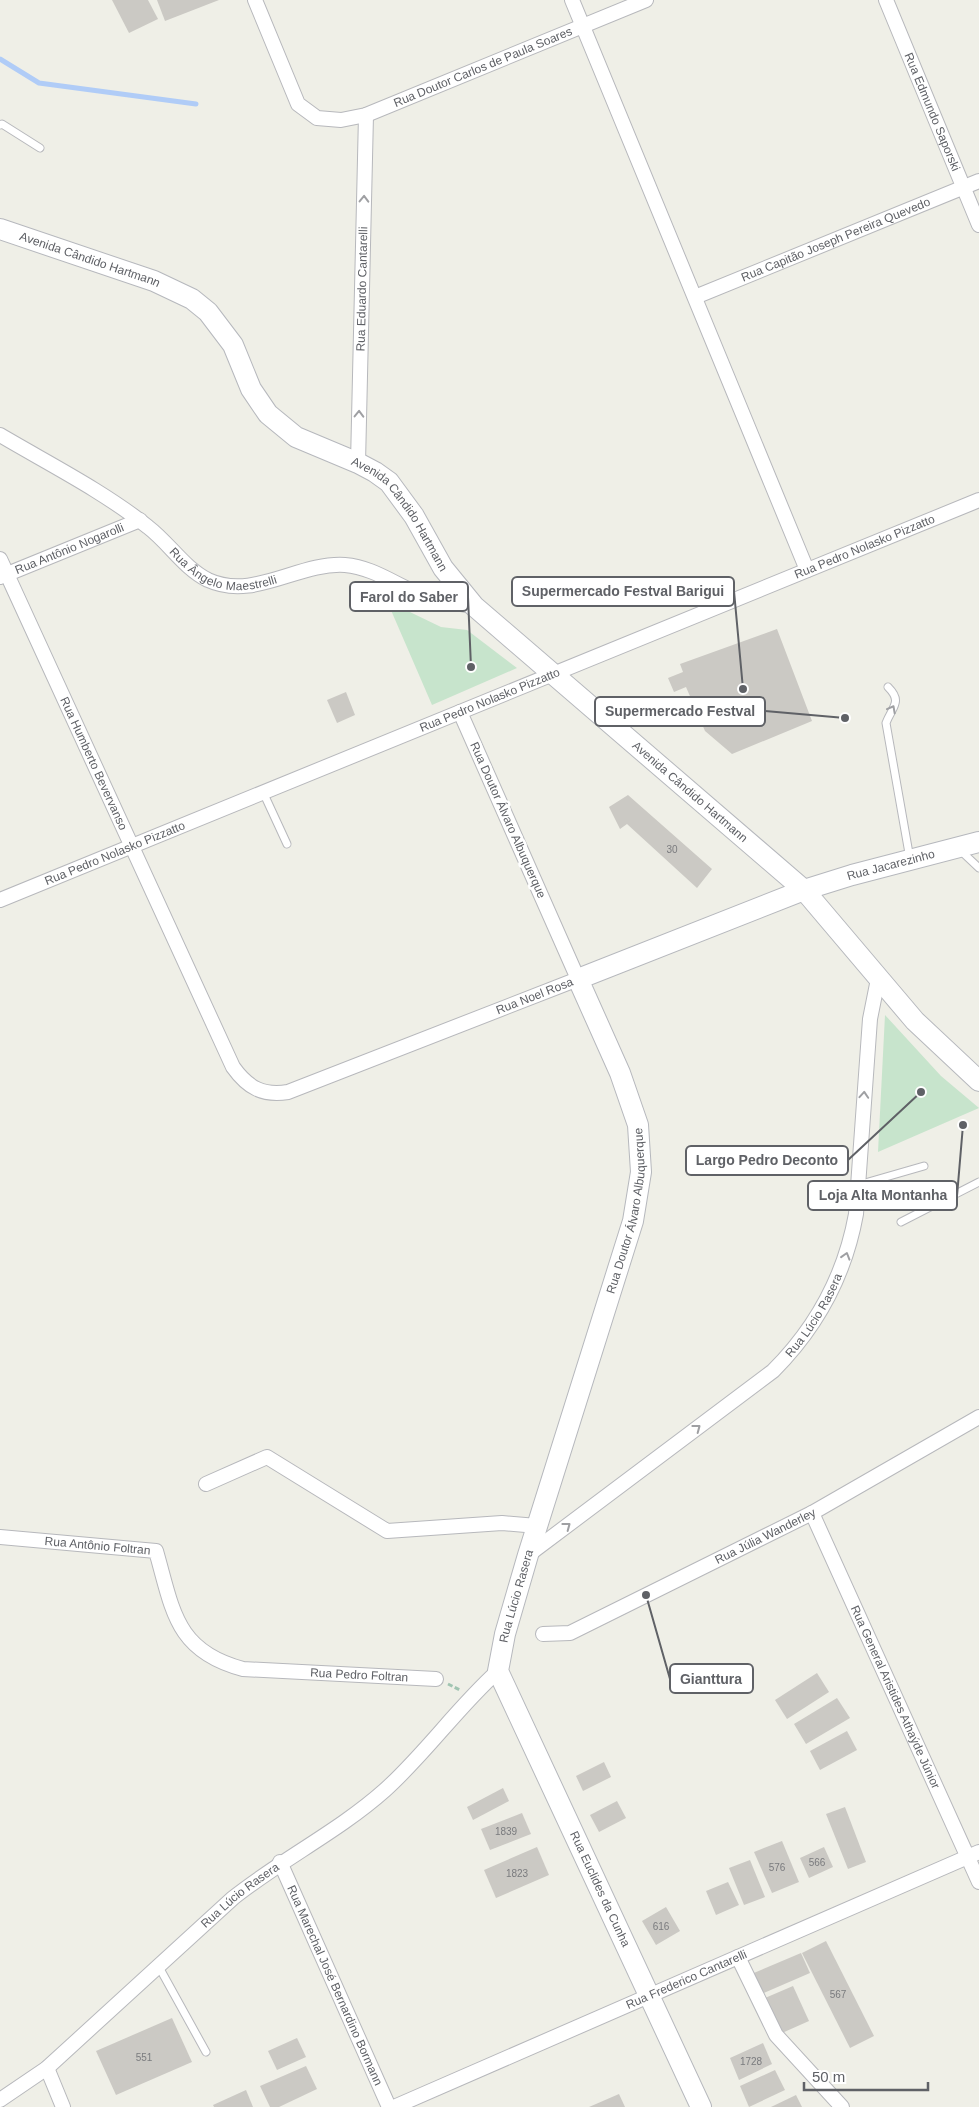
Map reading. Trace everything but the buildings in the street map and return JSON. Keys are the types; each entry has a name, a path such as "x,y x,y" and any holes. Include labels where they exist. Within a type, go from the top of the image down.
{"main road":[{"name":"Avenida Cândido Hartmann","path":"0,229 154,281 192,298 222,328 237,353 251,389 274,420 296,437 358,463 376,472 389,482 402,498 443,568 474,606 804,890 920,1027 976,1074"},
{"name":"Rua Jacarezinho","path":"804,890 910,859 979,842"},
{"name":"Rua Noel Rosa","path":"578,978 804,890"},
{"name":"Rua Doutor Álvaro Albuquerque","path":"528,1555 633,1221 641,1172 638,1125 629,1096 578,978"},
{"name":"Rua Lúcio Rasera","path":"498,1671 505,1634 528,1555"},
{"name":"Rua Euclides da Cunha","path":"498,1671 701,2107"}],"street":[{"name":"Rua Doutor Carlos de Paula Soares","path":"255,0 292,94 298,104 318,118 341,120 366,115 646,0"},
{"path":"572,0 807,570"},
{"name":"Rua Edmundo Saporski","path":"886,0 979,225"},
{"name":"Rua Eduardo Cantarelli","path":"358,463 366,115"},
{"name":"Rua Capitão Joseph Pereira Quevedo","path":"694,297 979,181"},
{"name":"Rua Ângelo Maestrelli","path":"4,441 140,520 198,574 224,585 241,587 260,584 312,569 344,565 373,572 430,598 474,606"},
{"name":"Rua Pedro Nolasko Pizzatto","path":"0,900 979,500"},
{"name":"Rua Antônio Nogarolli","path":"4,576 140,520"},
{"name":"Rua Humberto Bevervanso","path":"0,559 4,576 132,846 233,1067 241,1079 262,1093"},
{"name":"Rua Doutor Álvaro Albuquerque","path":"460,712 578,978"},
{"name":"Rua Noel Rosa","path":"262,1093 288,1092 578,978"},
{"name":"Rua Lúcio Rasera","path":"528,1555 761,1381 789,1355 820,1313 845,1260 856,1214 870,1018 878,979"},
{"name":"Rua Júlia Wanderley","path":"544,1634 570,1633 812,1513 979,1417"},
{"path":"206,1484 267,1457 387,1530 502,1523 537,1526"},
{"name":"Rua General Aristides Athaýde Júnior","path":"812,1513 973,1854 979,1882"},
{"name":"Rua Antônio Foltran","path":"0,1537 156,1550 180,1628 192,1644 208,1656 224,1664 243,1669"},
{"name":"Rua Pedro Foltran","path":"243,1669 436,1679"},
{"name":"Rua Lúcio Rasera","path":"0,2100 47,2068 233,1898 280,1862 351,1816 385,1790 472,1695 498,1671"},
{"name":"Rua Frederico Cantarelli","path":"394,2107 973,1854"},
{"name":"Rua Marechal José Bernardino Bormann","path":"280,1862 390,2107"},
{"path":"738,1957 776,2035 842,2107"},
{"path":"47,2068 64,2107"}],"lane":[{"path":"0,125 40,148"},
{"path":"888,688 895,694 896,703 886,722 910,859"},
{"path":"264,792 287,844"},
{"path":"957,847 979,868"},
{"path":"858,1185 924,1166"},
{"path":"901,1222 979,1182"},
{"path":"159,1967 206,2052"}],"path":[{"path":"436,1679 472,1695"}],"green space":[{"path":"387,601 441,627 467,630 517,668 432,705"},
{"path":"885,1015 941,1076 979,1108 878,1152"}],"waterway":[{"path":"0,59 39,83 196,104"}],"place":[{"name":"Farol do Saber","path":"471,667"},
{"name":"Supermercado Festval Barigui","path":"743,689"},
{"name":"Supermercado Festval","path":"845,718"},
{"name":"Largo Pedro Deconto","path":"921,1092"},
{"name":"Loja Alta Montanha","path":"963,1125"},
{"name":"Gianttura","path":"646,1595"}]}
